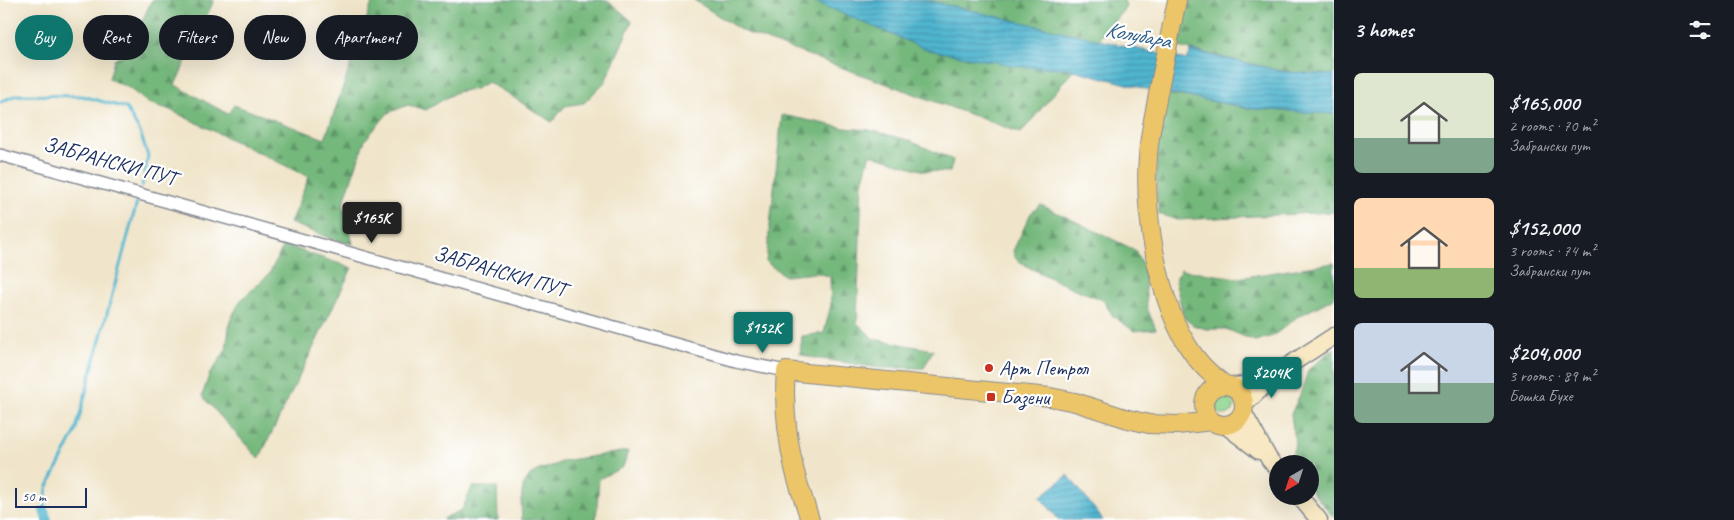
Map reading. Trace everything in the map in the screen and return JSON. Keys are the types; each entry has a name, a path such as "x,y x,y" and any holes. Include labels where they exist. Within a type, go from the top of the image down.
{"main road":[{"path":"1177,0 1151,127 1147,180 1151,231 1162,283 1183,337 1186,350 1200,377 1206,414 1269,462"},
{"path":"1163,424 1205,400 1212,388 1252,383 1277,373 1334,336"},
{"path":"1183,337 1202,365 1242,396 1243,408 1269,457"},
{"path":"810,520 794,469 787,433 784,396 786,371 1050,397 1075,402 1148,424 1177,425 1236,421 1243,408 1277,373"},
{"path":"1306,505 1319,520"}],"street":[{"name":"ЗАБРАНСКИ ПУТ","path":"0,154 736,361 786,371"}],"green space":[{"path":"152,0 214,0 207,15 159,15 159,60 186,60 175,85 228,114 234,105 325,139 352,60 418,60 418,15 368,15 373,0 607,0 632,21 605,82 584,103 565,106 552,122 488,82 475,89 456,92 426,110 408,105 388,113 365,140 343,204 353,244 332,239 290,223 309,177 168,109 148,103 129,88 109,79 114,60 149,60 149,15 145,15"},
{"path":"694,0 1124,0 1126,7 1021,133 742,31"},
{"path":"1190,0 1334,0 1334,75 1286,72 1178,47 1175,42"},
{"path":"1166,93 1255,109 1334,114 1334,212 1177,220 1159,214 1156,183 1159,138"},
{"path":"782,115 845,128 870,130 908,140 953,160 950,172 924,171 870,154 862,183 857,323 874,339 933,350 924,368 880,368 800,354 802,336 824,333 831,305 830,276 815,273 785,276 766,262"},
{"path":"1041,205 1135,250 1144,268 1147,308 1156,329 1134,331 1113,316 1103,300 1065,285 1016,259 1013,251 1031,213"},
{"path":"284,245 352,268 259,459 202,396 209,375 226,350 230,321 240,301 269,274"},
{"path":"1334,263 1334,298 1297,317 1273,336 1255,341 1226,329 1206,329 1193,325 1184,318 1176,285 1176,278 1181,270 1238,278"},
{"path":"1334,348 1334,518 1319,500 1319,455 1292,455 1295,444 1291,414 1302,390 1308,370"},
{"path":"1224,395 1231,398 1234,405 1231,412 1224,415 1217,412 1214,405 1217,398"},
{"path":"628,451 623,467 599,479 596,520 522,520 521,502 523,489 532,474 562,461"},
{"path":"472,487 497,487 498,520 443,520 462,510"}],"water":[{"path":"811,0 925,0 1187,60 1191,51 1286,72 1334,75 1334,114 1255,109 1146,89 1066,68 1023,67 928,50"},
{"path":"1068,475 1103,520 1059,520 1040,497"}],"waterway":[{"path":"0,102 17,95 82,96 126,108 140,132 148,156 142,186"},
{"path":"44,511 47,488 75,433 137,202"},
{"path":"44,511 47,520"}],"place":[{"name":"Арт Петрол","path":"989,368"},
{"name":"Базени","path":"991,397"}],"water label":[{"name":"Колубара","path":"1138,35"}]}
